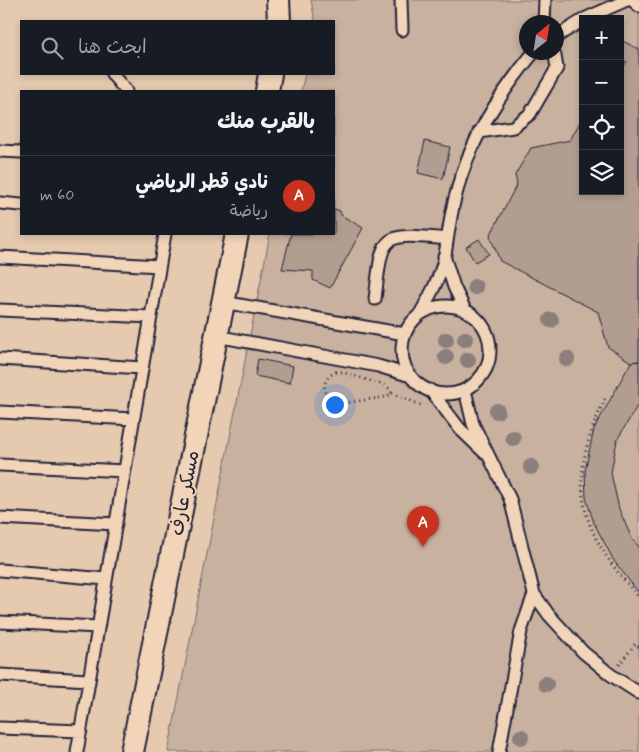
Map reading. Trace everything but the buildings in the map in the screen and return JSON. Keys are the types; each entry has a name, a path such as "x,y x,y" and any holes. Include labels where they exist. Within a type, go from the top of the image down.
{"street":[{"path":"278,0 279,20"},
{"path":"267,90 270,75"},
{"name":"مسكر عارف","path":"132,752 237,235"}],"lane":[{"path":"401,0 402,30"},
{"path":"545,15 546,0"},
{"path":"592,15 627,0"},
{"path":"632,0 639,6"},
{"path":"564,32 579,22"},
{"path":"411,376 406,368 402,351 405,334 420,314 431,293 444,256 457,189 479,132 500,96 528,60"},
{"path":"479,132 513,127 530,114 557,68 556,60"},
{"path":"113,75 125,90"},
{"path":"0,151 20,152"},
{"path":"0,204 20,205"},
{"path":"77,752 165,235"},
{"path":"375,299 380,256 388,242 400,235 446,239"},
{"path":"444,256 454,287 465,310"},
{"path":"0,257 159,266"},
{"path":"223,302 405,334"},
{"path":"420,314 442,306 465,310 476,317 484,326 491,350 484,374 465,390 453,393 430,390"},
{"path":"0,310 151,317"},
{"path":"216,336 378,366 411,376 430,390 460,430 489,457"},
{"path":"0,359 142,368"},
{"path":"465,390 473,424 510,499 534,594 549,615 583,652 611,675 639,694"},
{"path":"0,412 133,420"},
{"path":"0,465 124,471"},
{"path":"0,518 116,524"},
{"path":"0,570 106,579"},
{"path":"499,752 521,631 534,594"},
{"path":"0,622 98,627"},
{"path":"0,674 89,680"},
{"path":"0,728 81,732"}],"path":[{"path":"342,372 384,385 390,388 392,392 386,397 338,404 332,402 327,398 323,386 330,375 342,372"},
{"path":"606,400 584,450 582,469 584,506 598,543 625,582 639,597"},
{"path":"611,675 634,644 639,647"}],"shaded area":[{"path":"311,0 639,0 639,752 168,752 270,235 335,235 335,90 301,90 305,75 335,75 335,20 315,20"}],"place":[{"name":"نادي قطر الرياضي","path":"423,547"}]}
